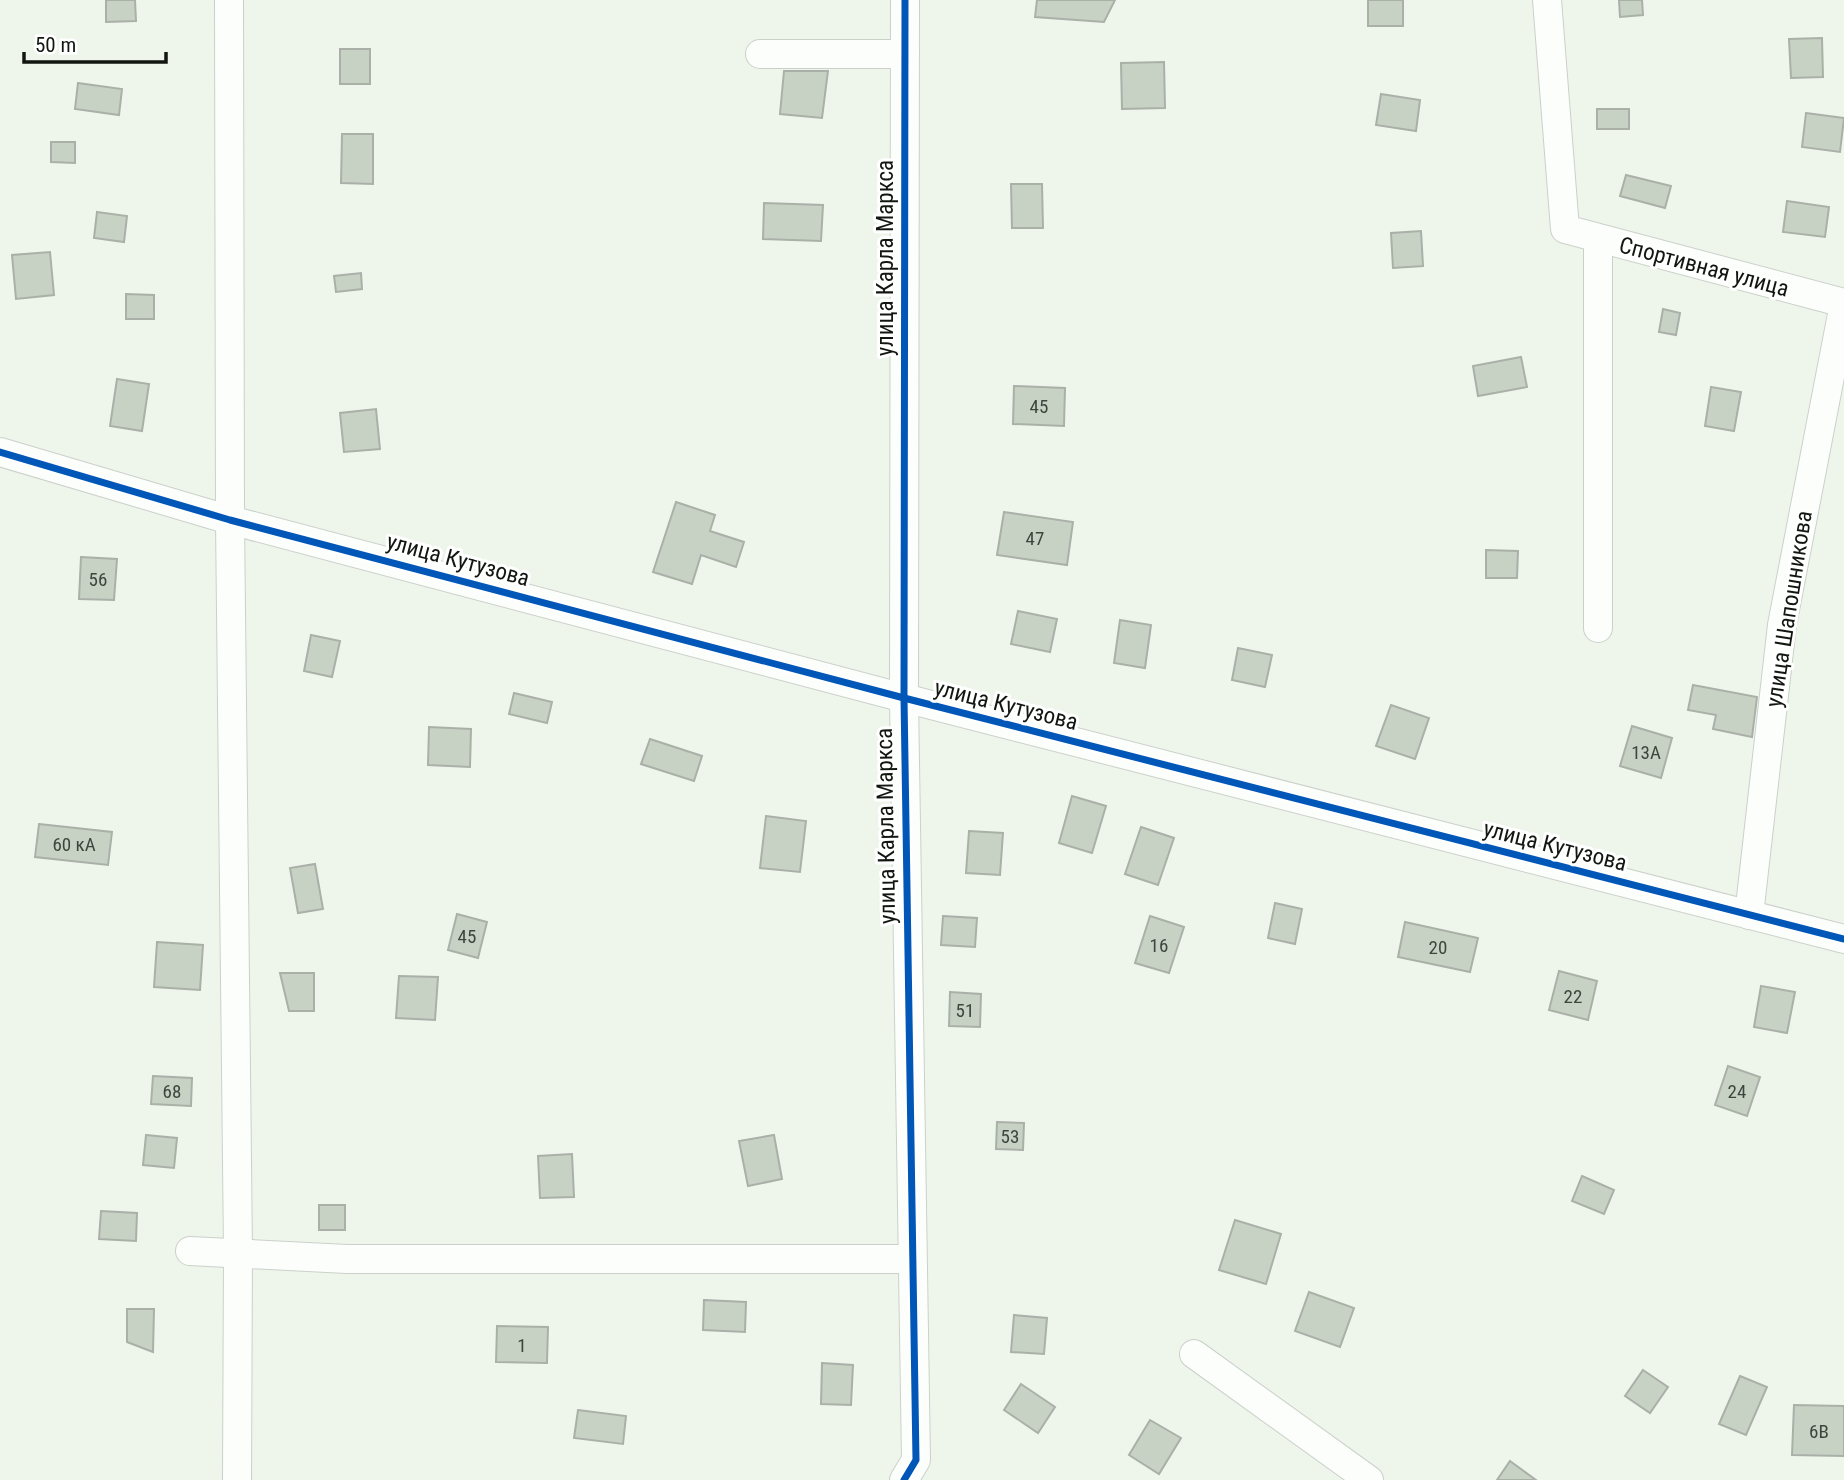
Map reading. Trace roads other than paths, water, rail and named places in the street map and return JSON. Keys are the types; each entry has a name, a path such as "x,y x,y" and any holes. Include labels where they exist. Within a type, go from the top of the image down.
{"street":[{"path":"229,0 230,520 238,1253 237,1480"},
{"name":"улица Карла Маркса","path":"904,1480 916,1461 904,698 905,0"},
{"name":"Спортивная улица","path":"1547,0 1565,229 1844,304"},
{"path":"760,54 905,54"},
{"path":"1598,239 1598,628"},
{"name":"улица Шапошникова","path":"1749,915 1782,625 1844,304"},
{"name":"улица Кутузова","path":"0,452 230,520 904,698 1844,939"},
{"path":"190,1251 347,1259 912,1259"},
{"path":"1194,1354 1369,1480"}]}
